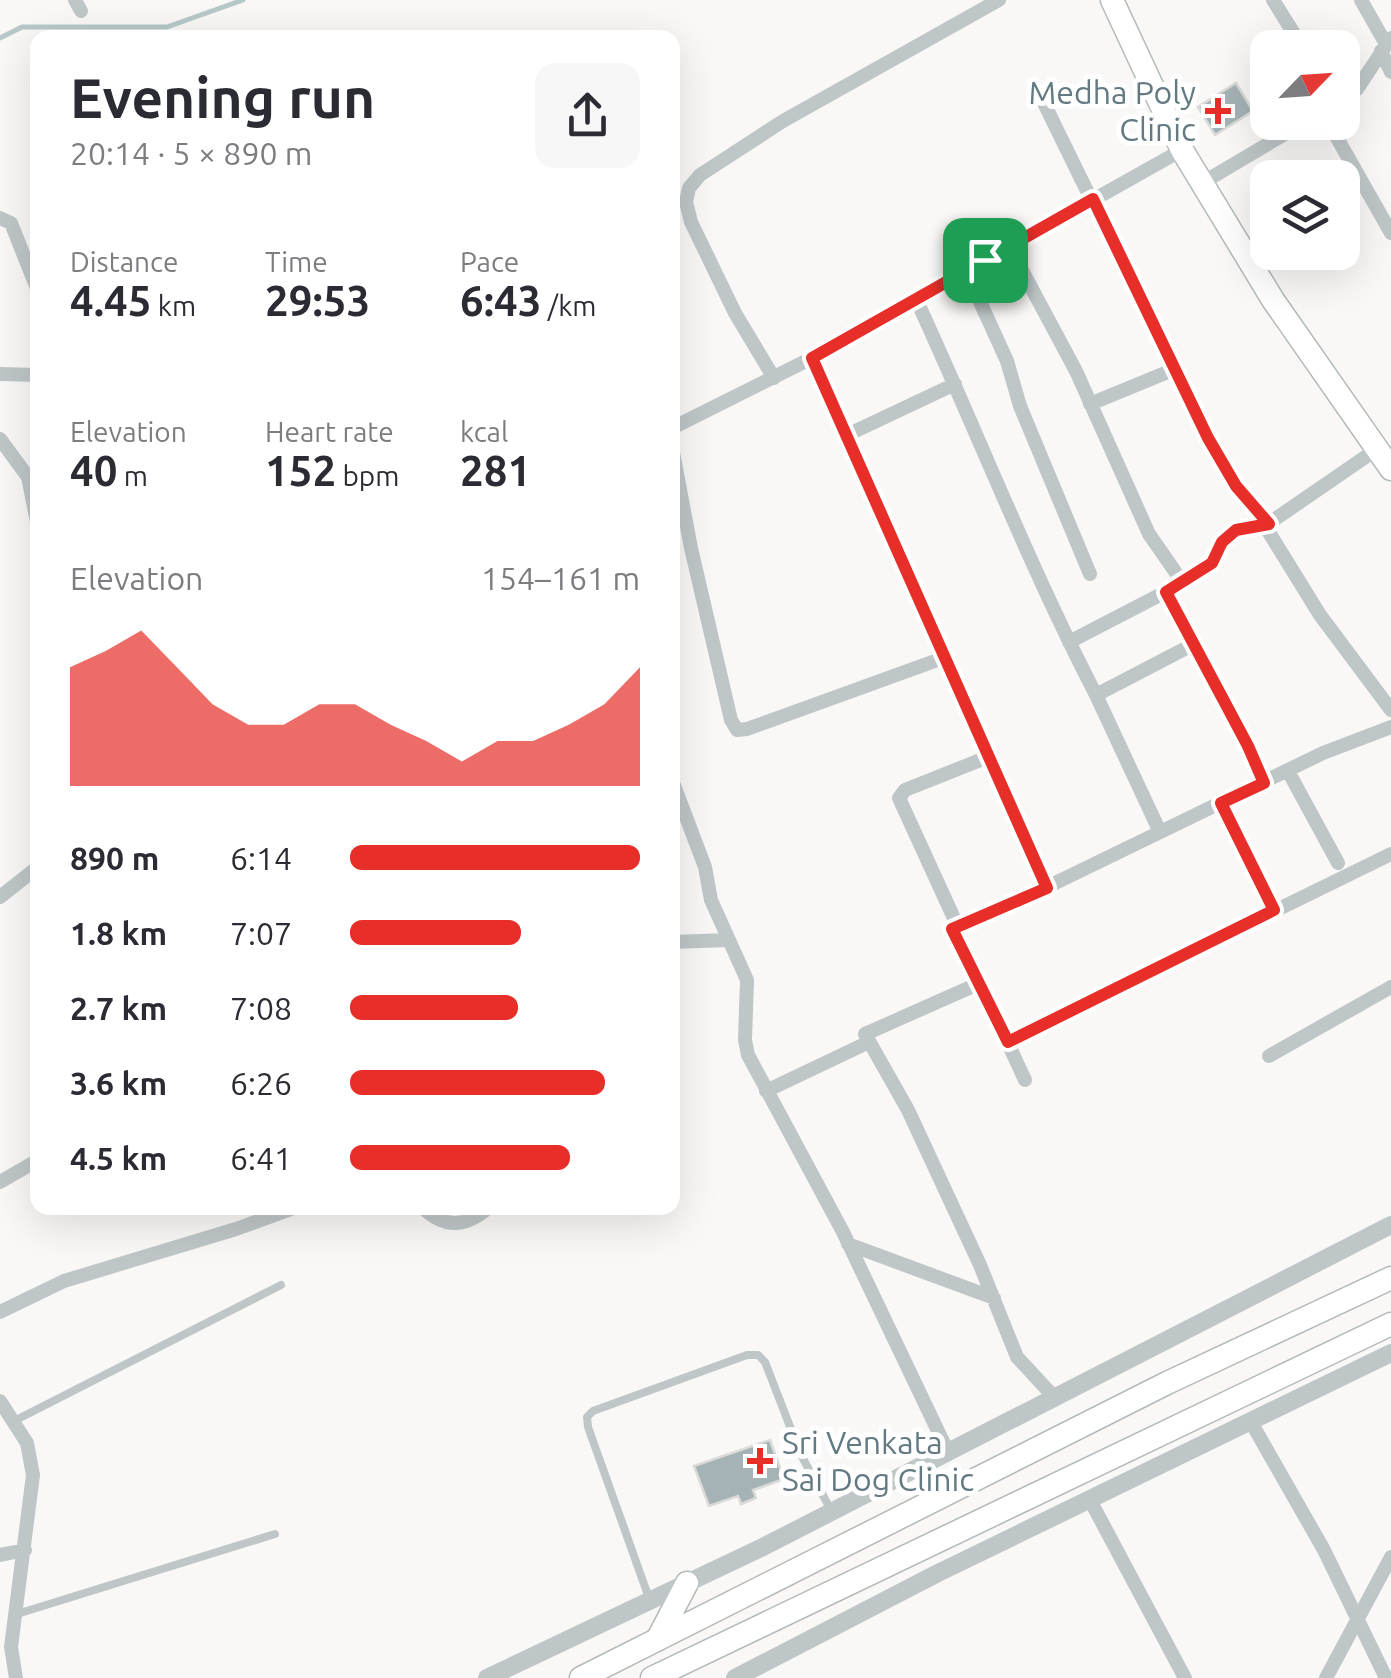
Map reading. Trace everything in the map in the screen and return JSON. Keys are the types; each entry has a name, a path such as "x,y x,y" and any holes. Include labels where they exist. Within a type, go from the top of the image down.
{"main road":[{"path":"1112,0 1182,150 1274,300 1386,460"},
{"path":"581,1678 1166,1383 1391,1278"},
{"path":"652,1678 1391,1324"},
{"path":"657,1640 687,1583"}],"street":[{"path":"774,378 735,312 691,222 686,202 689,188 700,175 783,121 999,0"},
{"path":"1273,0 1292,30"},
{"path":"1361,0 1386,44 1391,72"},
{"path":"1360,84 1386,44"},
{"path":"1042,99 1230,478 1267,525 1320,615 1391,710"},
{"path":"1202,183 1275,140"},
{"path":"1338,140 1391,234"},
{"path":"680,424 812,358 1182,150"},
{"path":"0,218 11,223 30,271"},
{"path":"1010,246 1072,362 1148,534 1183,583"},
{"path":"966,271 1007,361 1020,406 1090,574"},
{"path":"916,299 1069,642 1160,832"},
{"path":"812,358 1047,888"},
{"path":"1090,404 1176,369"},
{"path":"0,374 30,376"},
{"path":"847,435 955,384"},
{"path":"0,439 28,477 30,487"},
{"path":"1069,642 1183,583 1212,563 1222,542 1236,530 1267,525 1386,460"},
{"path":"680,490 731,720 737,730 946,657"},
{"path":"1166,592 1264,783"},
{"path":"1096,694 1192,645"},
{"path":"1025,1080 952,929 1047,888 1288,771 1391,727"},
{"path":"958,927 899,798 904,790 988,757"},
{"path":"1288,771 1338,862"},
{"path":"680,801 705,866 711,900 749,986 745,1005 746,1048 848,1244 948,1452"},
{"path":"1221,803 1274,910"},
{"path":"1008,1042 1391,854"},
{"path":"0,874 4,894 30,873"},
{"path":"680,942 729,940"},
{"path":"980,983 865,1034 908,1110 1018,1357 1055,1398"},
{"path":"1269,1056 1391,987"},
{"path":"766,1091 869,1042"},
{"path":"0,1182 30,1165"},
{"path":"0,1312 64,1281 275,1215"},
{"path":"431,1215 454,1224 478,1215"},
{"path":"487,1678 832,1512 1391,1225"},
{"path":"848,1244 994,1298"},
{"path":"736,1678 1391,1353"},
{"path":"0,1401 31,1457 33,1476 10,1647 16,1678"},
{"path":"1250,1422 1324,1550 1386,1678"},
{"path":"1090,1500 1184,1678"},
{"path":"0,1555 24,1550"},
{"path":"1326,1678 1391,1557"}],"lane":[{"path":"14,1421 281,1285"},
{"path":"650,1601 588,1428 587,1417 592,1411 747,1354 758,1355 765,1362 804,1460 832,1512"},
{"path":"16,1614 275,1534"}],"building":[{"path":"1236,83 1250,113 1215,135 1198,107"},
{"path":"770,1440 784,1479 753,1490 756,1498 741,1504 738,1496 709,1506 694,1466"}],"waterway":[{"path":"0,38 22,27 167,27 243,0"}],"place":[{"name":"Medha Poly Clinic","path":"1218,111"},
{"name":"Sri Venkata Sai Dog Clinic","path":"760,1461"}],"route":[{"path":"1093,199 1208,438 1236,486 1269,524 1236,530 1222,542 1212,563 1166,592 1264,783 1221,803 1274,910 1008,1042 952,929 1047,888 812,358 985,260 1093,199"}]}
